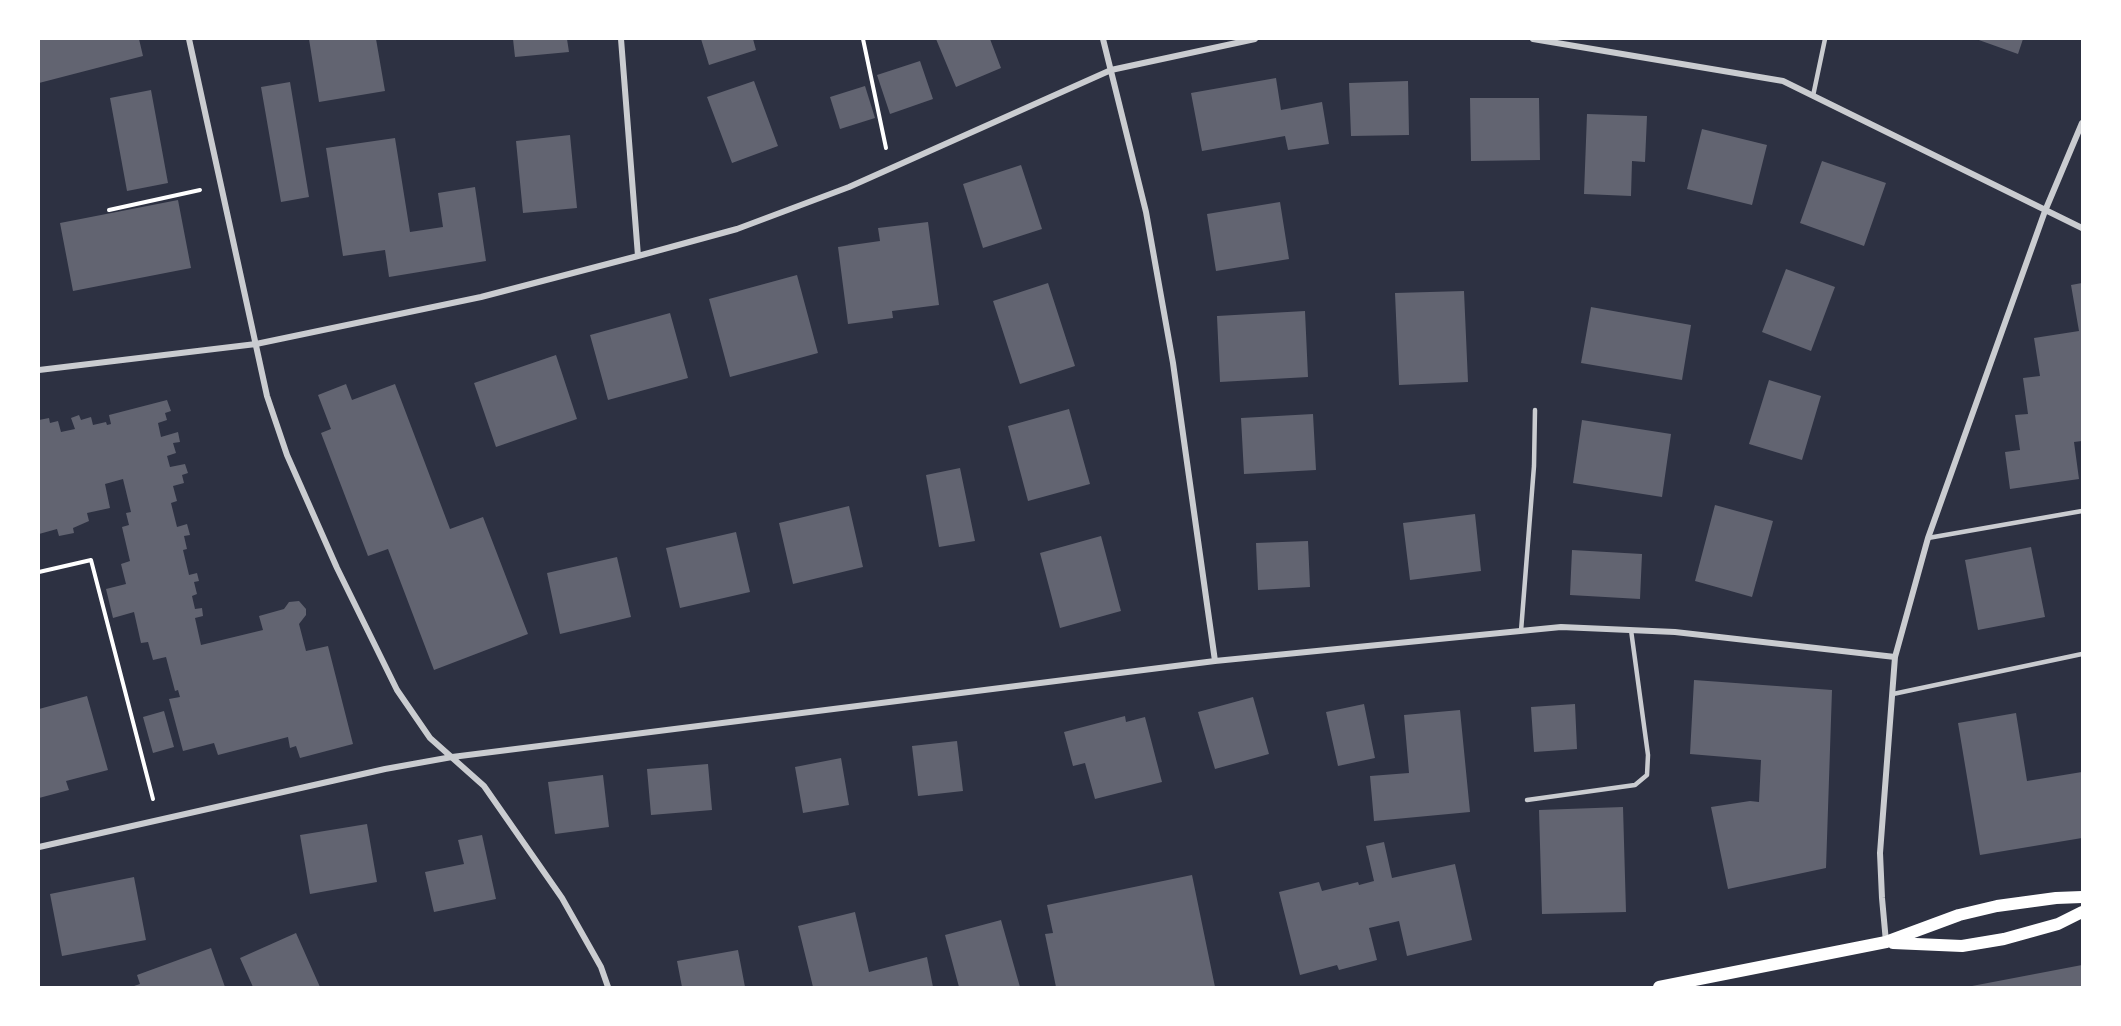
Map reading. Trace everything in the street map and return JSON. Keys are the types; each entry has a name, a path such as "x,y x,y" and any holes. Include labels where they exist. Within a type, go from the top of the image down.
{"main road":[{"path":"1659,987 1692,984 1886,942 1978,910 2056,898 2082,897"},
{"path":"1886,942 1962,946 2004,939 2058,924 2082,912"}],"street":[{"path":"189,39 267,396 287,454 358,615 397,690 430,738 484,786 562,898 601,967 608,987"},
{"path":"621,39 638,256"},
{"path":"1103,39 1146,212 1173,363 1215,661"},
{"path":"39,370 256,344 481,297 638,256 737,229 849,187 1111,70 1255,39"},
{"path":"1533,39 1783,81 2082,228"},
{"path":"1886,942 1880,853 1895,657 1928,538 2045,211 2082,123"},
{"path":"39,847 385,769 452,757 1215,661 1561,627 1675,632 1895,657"}],"lane":[{"path":"1813,96 1825,39"},
{"path":"1521,631 1534,466 1534,410"},
{"path":"1928,538 2082,511"},
{"path":"1527,800 1635,785 1647,775 1648,755 1631,630"},
{"path":"1893,694 2082,654"}],"path":[{"path":"863,39 891,169"},
{"path":"109,210 202,190"},
{"path":"39,572 91,560 159,820"}],"building":[{"path":"39,39 139,39 143,56 39,83"},
{"path":"309,39 376,39 385,91 319,102"},
{"path":"513,39 567,39 569,52 515,57"},
{"path":"701,39 753,39 756,50 709,65"},
{"path":"936,39 990,39 1001,68 956,87"},
{"path":"1976,39 2023,39 2018,54"},
{"path":"920,61 933,99 890,114 877,75"},
{"path":"1276,78 1281,110 1322,102 1329,144 1288,150 1285,136 1202,151 1191,93"},
{"path":"754,81 778,146 732,163 707,97"},
{"path":"1408,81 1409,135 1351,136 1349,83"},
{"path":"290,82 309,197 281,202 261,87"},
{"path":"865,86 875,118 840,129 830,97"},
{"path":"151,90 168,183 127,191 110,98"},
{"path":"1470,98 1539,98 1540,160 1471,161"},
{"path":"1587,114 1647,116 1645,162 1632,161 1631,196 1584,194"},
{"path":"1702,129 1767,145 1752,205 1687,189"},
{"path":"570,135 577,208 523,213 516,141"},
{"path":"395,138 410,232 443,227 438,193 475,187 486,261 389,277 385,250 343,256 326,148"},
{"path":"1822,161 1886,183 1864,246 1800,223"},
{"path":"1021,165 1042,229 983,248 963,184"},
{"path":"178,200 191,268 73,291 60,223"},
{"path":"1280,202 1289,259 1216,271 1207,214"},
{"path":"928,222 939,305 892,311 893,318 848,324 838,247 880,241 878,228"},
{"path":"1786,269 1835,287 1811,351 1762,332"},
{"path":"797,275 818,353 730,377 709,299"},
{"path":"1048,283 1075,366 1020,384 993,301"},
{"path":"2082,283 2082,441 2074,442 2079,479 2010,489 2005,452 2020,450 2015,415 2028,414 2023,378 2040,376 2034,338 2079,331 2071,285"},
{"path":"1464,291 1468,382 1399,385 1395,293"},
{"path":"1591,307 1691,325 1682,380 1581,363"},
{"path":"1305,311 1308,377 1220,382 1217,316"},
{"path":"670,313 688,378 608,400 590,335"},
{"path":"556,355 577,419 496,447 474,383"},
{"path":"1769,380 1821,396 1802,460 1749,444"},
{"path":"346,384 352,400 395,384 450,529 483,517 528,634 434,670 388,549 368,556 321,433 331,429 318,395"},
{"path":"167,400 171,411 165,413 167,420 158,423 161,437 178,432 180,442 173,443 176,453 167,456 170,467 185,464 188,473 182,475 184,483 173,486 177,501 171,503 177,527 187,524 190,535 184,536 187,549 183,550 189,575 197,573 199,581 194,582 197,594 192,596 195,609 202,608 203,616 195,618 201,645 263,630 259,616 284,609 289,602 299,601 306,609 306,615 299,624 306,651 328,646 353,744 300,758 296,746 290,748 288,737 218,755 214,743 183,751 169,699 180,697 178,690 175,691 166,657 153,660 148,642 141,643 134,612 113,618 106,589 126,584 121,564 130,561 122,527 129,525 126,513 131,512 123,479 105,484 110,508 87,513 89,521 73,528 74,533 59,536 57,529 39,534 39,420 49,418 50,423 58,421 61,432 75,429 71,418 79,415 81,420 91,417 93,425 106,422 107,425 111,424 109,415"},
{"path":"1069,409 1090,484 1028,501 1008,426"},
{"path":"1313,414 1316,470 1244,474 1241,418"},
{"path":"1582,420 1671,434 1662,497 1573,483"},
{"path":"960,468 975,541 939,547 926,475"},
{"path":"1715,505 1773,521 1752,597 1695,581"},
{"path":"849,506 863,567 793,584 779,523"},
{"path":"1475,514 1481,571 1410,580 1403,523"},
{"path":"736,532 750,592 680,608 666,548"},
{"path":"1101,536 1121,611 1060,628 1040,553"},
{"path":"1308,541 1310,587 1258,590 1256,543"},
{"path":"2031,547 2045,617 1978,630 1965,560"},
{"path":"1572,550 1642,554 1640,599 1570,595"},
{"path":"617,557 631,617 560,634 547,573"},
{"path":"1694,680 1832,690 1826,868 1728,889 1711,807 1750,801 1759,802 1761,760 1690,754"},
{"path":"87,696 108,770 66,781 69,790 39,798 39,709"},
{"path":"1253,697 1269,754 1215,769 1198,712"},
{"path":"1364,704 1375,758 1338,766 1326,712"},
{"path":"1575,704 1577,749 1534,752 1531,707"},
{"path":"1460,710 1470,812 1374,821 1370,776 1409,773 1404,715"},
{"path":"164,711 174,747 153,753 143,717"},
{"path":"2016,713 2027,781 2082,772 2082,838 1980,855 1958,723"},
{"path":"1125,716 1126,722 1145,717 1162,782 1095,799 1085,763 1073,766 1064,732"},
{"path":"957,741 963,791 918,796 912,746"},
{"path":"841,758 849,805 803,813 795,767"},
{"path":"708,764 712,810 651,815 647,769"},
{"path":"603,775 609,827 555,834 548,782"},
{"path":"1623,807 1626,912 1542,914 1539,810"},
{"path":"367,824 377,882 310,894 300,835"},
{"path":"482,835 496,899 434,912 425,872 464,864 458,840"},
{"path":"1384,842 1392,878 1455,864 1472,940 1407,956 1399,921 1369,928 1377,960 1339,970 1337,965 1300,975 1279,892 1319,882 1322,891 1358,882 1359,885 1374,881 1366,846"},
{"path":"1192,875 1215,987 1056,987 1045,934 1053,933 1047,905"},
{"path":"134,877 146,940 62,956 50,894"},
{"path":"855,912 869,972 927,957 933,987 813,987 798,926"},
{"path":"1001,920 1020,987 959,987 945,935"},
{"path":"296,933 320,987 253,987 240,958"},
{"path":"211,948 225,987 131,987 140,984 137,975"},
{"path":"738,950 745,987 682,987 677,961"},
{"path":"2082,965 2082,987 1972,987 1972,986"}]}
